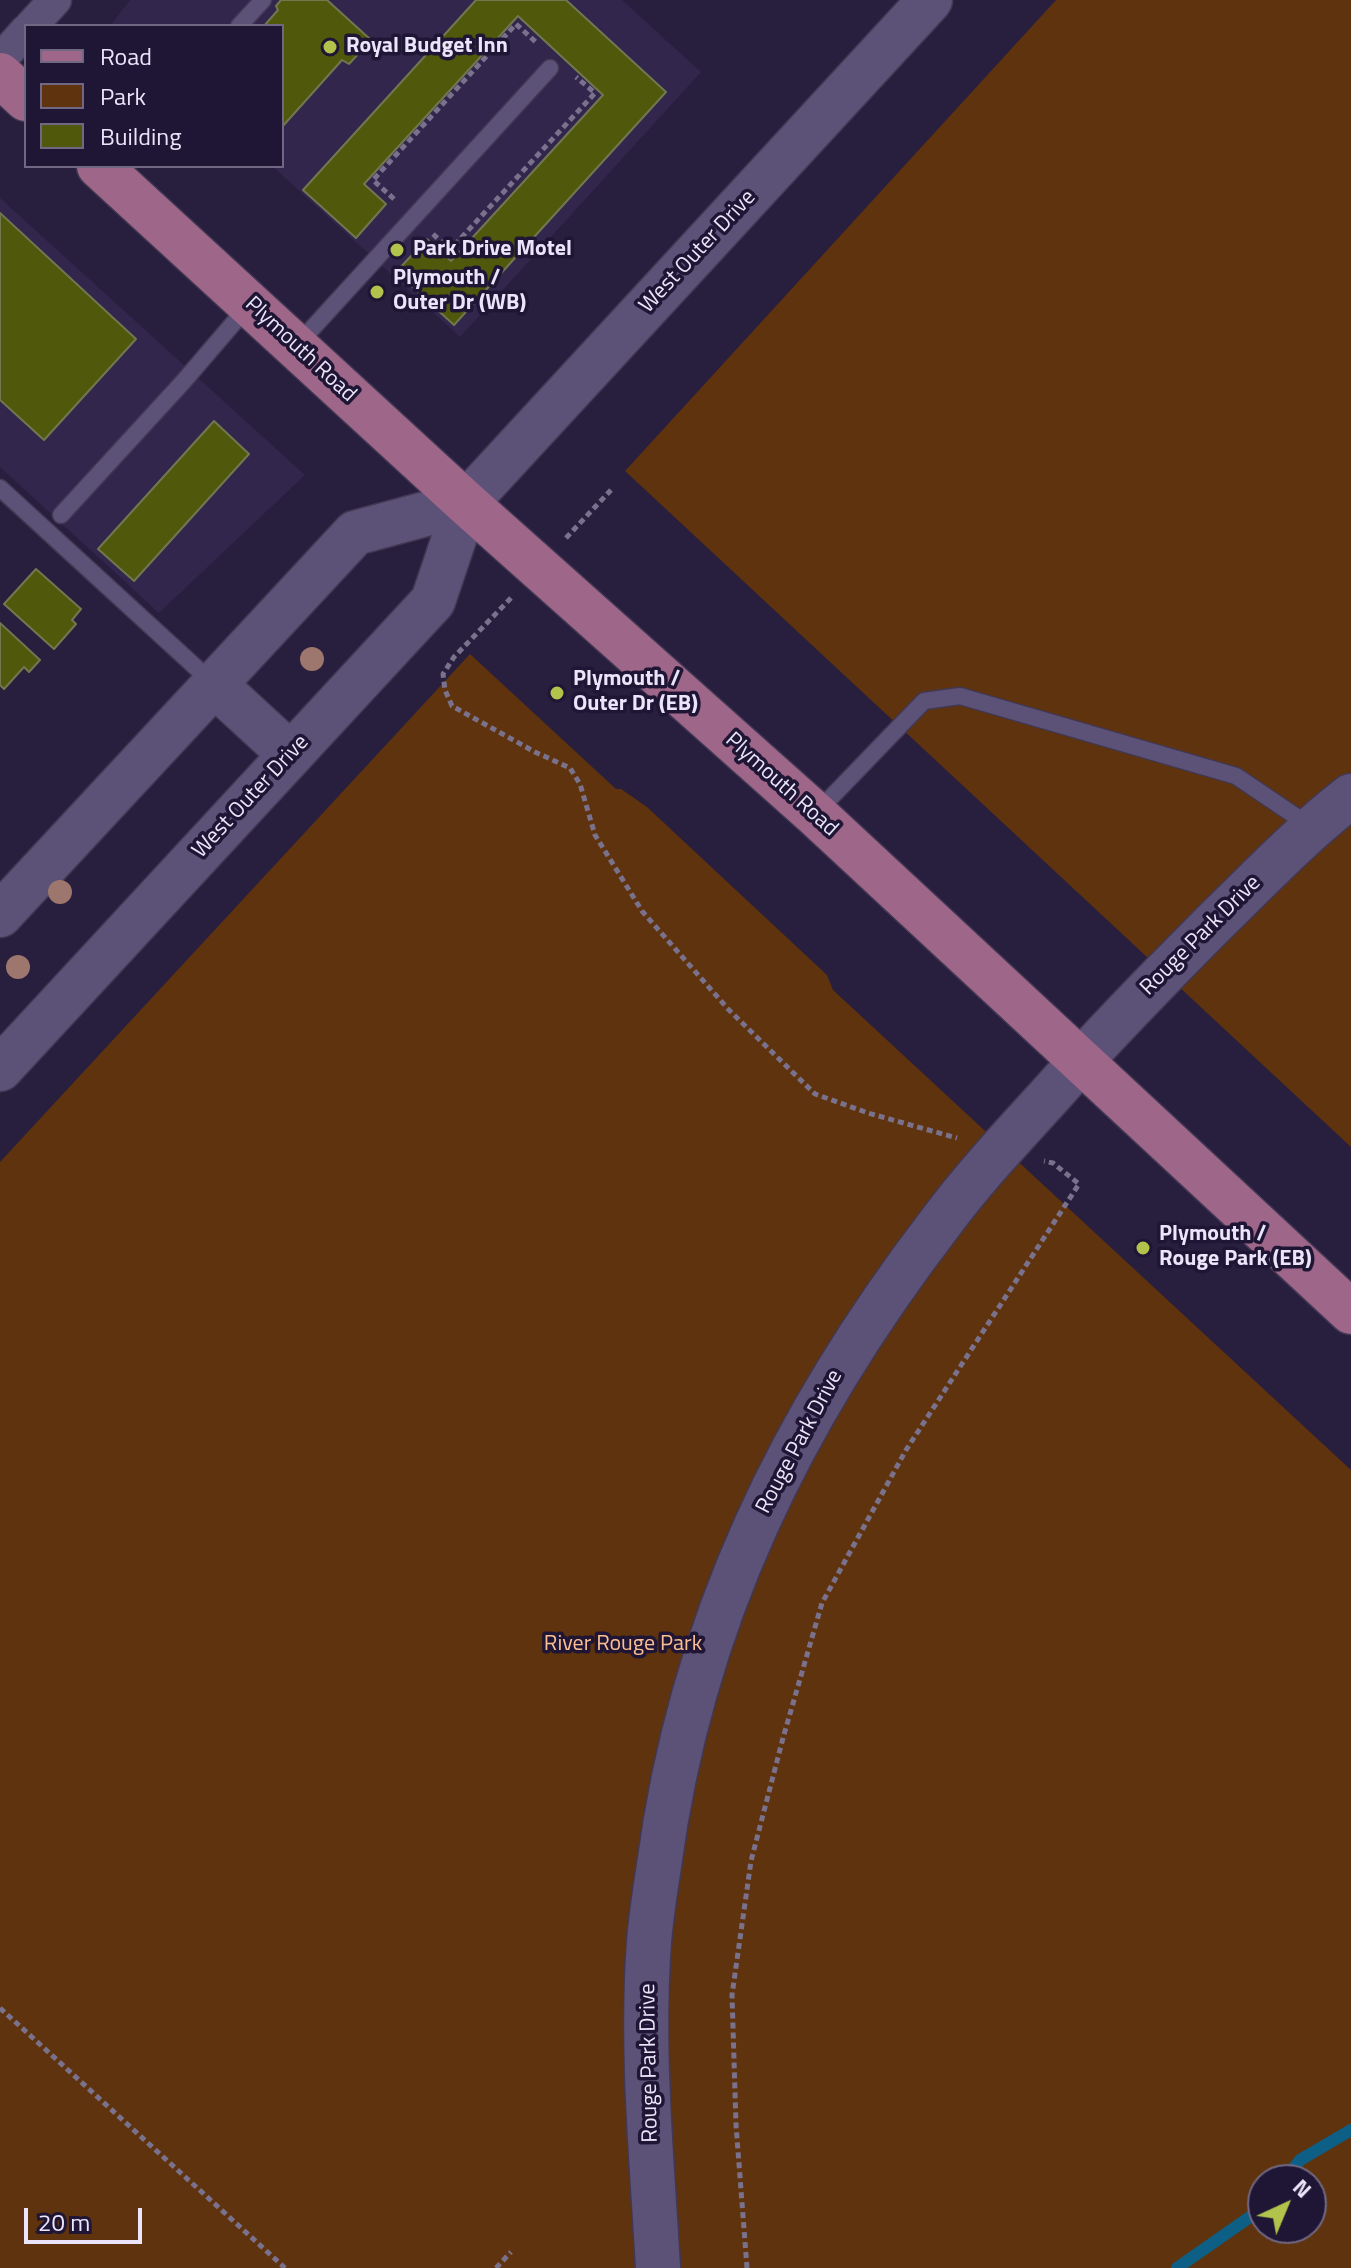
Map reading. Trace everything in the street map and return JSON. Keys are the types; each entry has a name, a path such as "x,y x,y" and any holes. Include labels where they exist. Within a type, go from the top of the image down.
{"main road":[{"name":"West Outer Drive","path":"0,1069 433,601 466,503 930,0"},
{"path":"0,75 24,97"},
{"name":"Plymouth Road","path":"107,169 466,503 815,814 1351,1312"},
{"path":"0,915 355,533 466,503"},
{"path":"215,685 290,754"},
{"name":"Rouge Park Drive","path":"658,2268 645,2039 649,1939 665,1816 686,1719 723,1601 760,1515 837,1370 941,1221 1143,993 1311,827 1351,796"}],"street":[{"path":"33,24 55,0"},
{"path":"0,60 24,33"}],"lane":[{"path":"241,24 263,0"},
{"path":"296,347 550,68"},
{"path":"61,515 250,304"},
{"path":"0,488 215,685"},
{"path":"815,814 924,701 960,696 1236,776 1311,827"}],"path":[{"path":"604,498 611,490"},
{"path":"483,629 454,657 443,674 445,690 452,706 570,768 580,784 595,835 642,911 728,1009 815,1094 959,1139"},
{"path":"747,2268 736,2125 732,1995 751,1861 783,1738 822,1603 906,1450 1079,1184 1053,1163"},
{"path":"0,2008 285,2268"},
{"path":"496,2268 511,2252"}],"shaded area":[{"path":"130,0 622,0 701,72 460,337 274,168 284,168 284,24 112,24"},
{"path":"0,198 305,475 159,613 0,467"}],"green space":[{"path":"1056,0 1351,0 1351,1147 625,471"},
{"name":"River Rouge Park","path":"470,654 616,789 621,789 647,807 827,975 833,990 1351,1470 1351,2268 0,2268 0,1162"}],"building":[{"path":"281,0 327,0 371,40 349,64 342,60 284,125 284,24 266,24 278,10 276,6"},
{"path":"476,0 566,0 666,92 454,325 396,272 427,239 451,261 603,95 518,16 364,184 386,204 356,238 303,190"},
{"path":"0,213 136,339 44,440 0,400"},
{"path":"214,421 249,454 134,581 98,549"},
{"path":"36,569 81,609 72,620 76,624 54,649 4,604"},
{"path":"0,623 40,660 29,672 24,667 4,689 0,685"}],"waterway":[{"path":"1297,2164 1351,2130"},
{"path":"1177,2268 1247,2219"}],"place":[{"name":"Royal Budget Inn","path":"330,47"},
{"name":"Park Drive Motel","path":"397,250"},
{"name":"Plymouth / Outer Dr (WB)","path":"377,292"},
{"name":"Plymouth / Outer Dr (EB)","path":"557,693"},
{"name":"Plymouth / Rouge Park (EB)","path":"1143,1248"}]}
